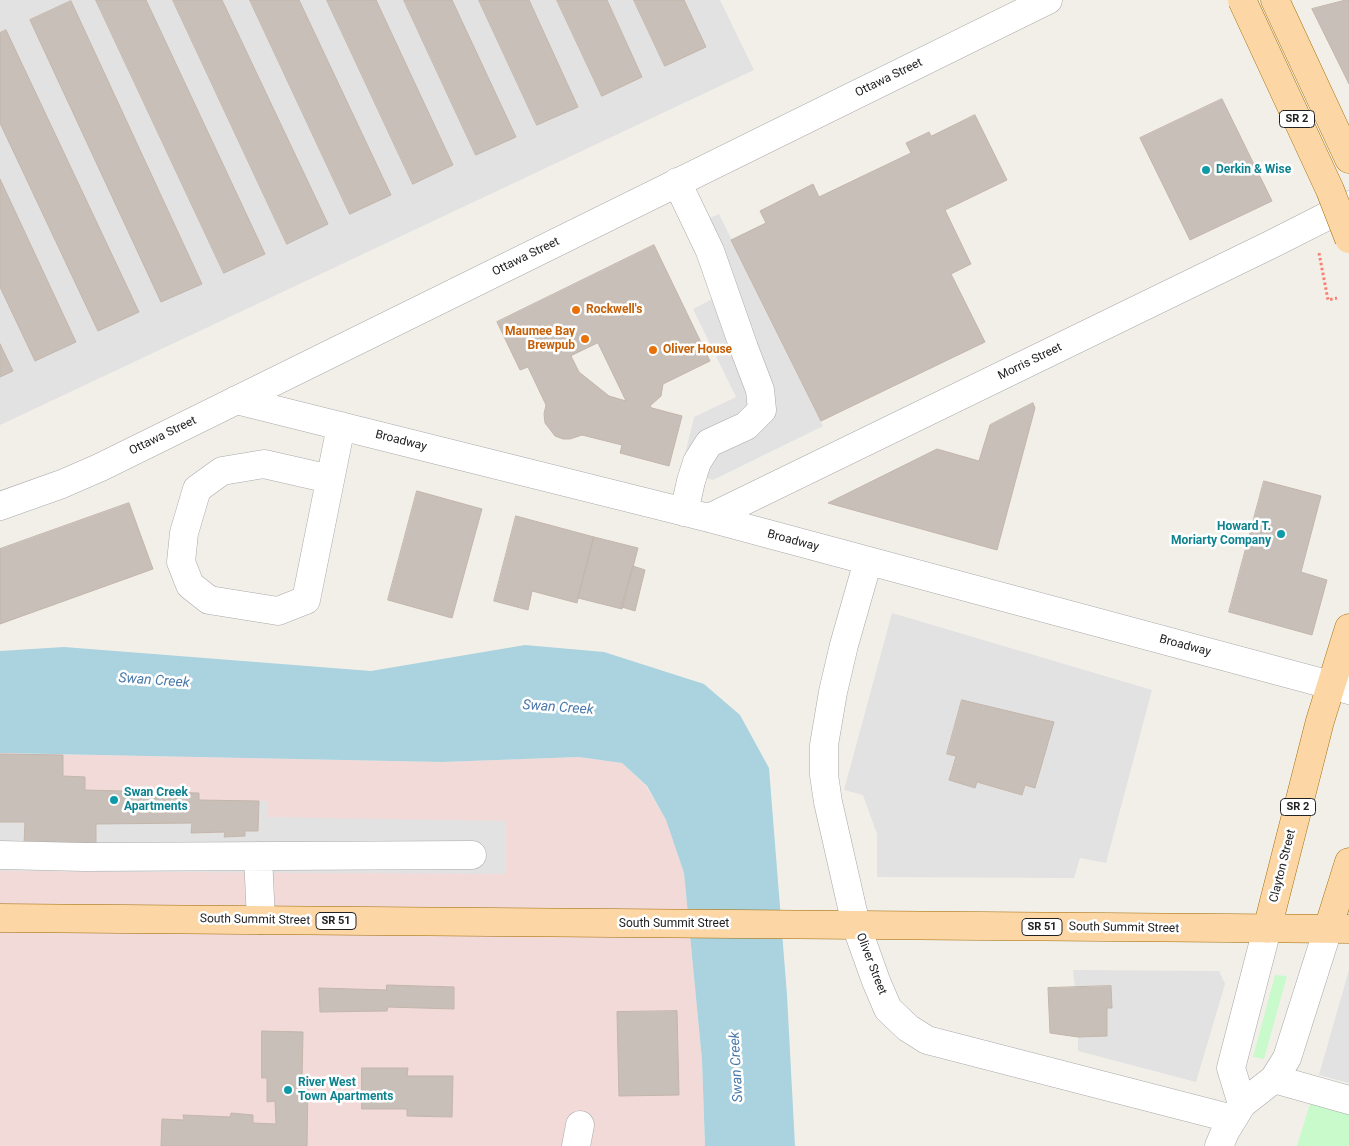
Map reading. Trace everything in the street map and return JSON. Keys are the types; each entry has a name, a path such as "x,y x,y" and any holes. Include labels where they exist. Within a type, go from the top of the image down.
{"main road":[{"name":"SR 2","path":"1242,0 1330,190 1349,239"},
{"name":"SR 2","path":"1275,0 1349,159"},
{"name":"Clayton Street","path":"1267,929 1320,722 1340,688 1349,628"},
{"path":"1338,929 1349,862"},
{"name":"South Summit Street","path":"0,918 1338,929"}],"street":[{"name":"Ottawa Street","path":"0,506 62,484 101,467 1048,0"},
{"path":"677,182 710,251 760,390 762,410 746,426 709,443 697,462 691,481 697,515"},
{"name":"Morris Street","path":"697,515 1272,244 1349,205"},
{"name":"Broadway","path":"236,400 697,515 1340,688"},
{"path":"330,479 264,464 222,471 197,489 184,533 181,562 190,585 209,600 278,611 306,600 341,426"},
{"name":"Oliver Street","path":"868,560 833,692 824,745 824,775 828,802 856,925 888,1009 908,1028 927,1040 1238,1111"},
{"path":"0,855 472,855"},
{"path":"258,856 261,920"},
{"name":"Clayton Street","path":"1238,1111 1231,1068 1267,929"},
{"path":"1219,1146 1238,1111 1274,1079 1287,1058 1338,929"},
{"path":"1274,1079 1349,1100"}],"path":[{"path":"1319,253 1328,300 1338,298"}],"shaded area":[{"path":"0,0 720,0 754,70 0,425"},
{"path":"719,214 823,426 713,480 681,471 694,417 736,397 693,309 722,294 690,227"},
{"path":"892,613 1152,690 1106,863 1080,858 1074,878 877,877 877,834 863,795 844,790","holes":["962,701 1053,723 1036,788 1025,785 1022,795 977,782 975,788 949,780 955,756 947,754"]},
{"path":"0,753 442,762 579,757 622,763 646,786 666,820 684,873 702,1060 705,1146 0,1146"},
{"path":"259,801 268,801 268,817 506,821 506,874 0,871 0,822 192,823 191,833 225,832 224,837 245,836 245,831 258,831"},
{"path":"1073,970 1219,971 1225,984 1196,1082 1078,1051 1078,1037 1107,1036 1107,1008 1111,986 1075,987"},
{"path":"1349,970 1349,1083 1319,1075"}],"green space":[{"path":"1275,975 1287,976 1264,1059 1253,1057"},
{"path":"1310,1104 1349,1114 1349,1146 1297,1146"}],"water":[{"name":"Swan Creek","path":"525,645 604,652 704,684 740,715 769,768 787,995 795,1146 705,1146 702,1060 684,873 666,820 647,786 622,763 579,757 442,762 0,753 0,651 64,647 371,671"}],"building":[{"path":"96,0 146,0 265,254 224,273"},
{"path":"173,0 222,0 328,224 287,244"},
{"path":"250,0 299,0 391,195 350,214"},
{"path":"327,0 376,0 453,165 413,184"},
{"path":"404,0 452,0 516,137 476,155"},
{"path":"479,0 529,0 578,107 537,125"},
{"path":"557,0 607,0 642,77 602,96"},
{"path":"634,0 684,0 706,47 665,66"},
{"path":"1349,0 1349,84 1312,9"},
{"path":"71,1 202,284 161,302 30,20"},
{"path":"6,30 139,312 98,331 0,123 0,33"},
{"name":"Derkin & Wise","path":"1222,99 1272,201 1190,240 1140,138"},
{"path":"975,115 1007,180 945,210 971,264 951,274 985,342 821,421 731,240 766,223 760,211 813,184 819,197 911,153 906,143 929,132 931,136"},
{"path":"0,179 76,342 35,361 0,287"},
{"name":"Oliver House","path":"654,245 710,361 663,384 661,396 650,406 682,416 669,466 620,453 622,445 582,435 570,439 555,436 545,423 546,405 528,367 520,370 497,322","holes":["598,343 626,401 609,396 579,372 571,356"]},
{"path":"0,344 13,371 0,377"},
{"path":"1033,403 1035,408 997,550 828,503 937,449 979,461 990,425"},
{"name":"Howard T. Moriarty Company","path":"1264,481 1321,496 1301,572 1327,580 1312,635 1229,612"},
{"path":"417,491 482,509 452,618 388,600"},
{"path":"129,503 153,569 0,624 0,549"},
{"path":"516,516 594,537 577,603 532,591 528,610 494,601"},
{"path":"594,537 638,548 622,609 578,598"},
{"path":"633,566 645,570 635,611 622,607"},
{"path":"962,700 1054,722 1035,788 1025,785 1022,795 977,782 975,788 949,780 956,756 947,754"},
{"name":"Swan Creek Apartments","path":"0,754 63,755 63,776 85,777 85,790 199,793 199,800 259,801 258,831 245,831 245,836 224,837 225,832 191,833 192,823 96,824 96,846 24,845 25,822 0,822"},
{"path":"387,985 454,987 454,1009 388,1007 387,1011 320,1012 319,988 386,990"},
{"path":"1111,986 1112,1008 1107,1008 1107,1036 1078,1037 1050,1033 1048,988"},
{"path":"677,1011 679,1095 619,1096 617,1012"},
{"name":"River West Town Apartments","path":"262,1031 303,1032 302,1078 308,1078 307,1146 161,1146 162,1119 184,1120 183,1115 230,1117 231,1113 253,1115 253,1123 276,1124 275,1101 267,1102 267,1078 262,1078"},
{"name":"River West Town Apartments","path":"362,1068 408,1068 407,1076 453,1076 452,1117 407,1116 407,1109 362,1109"}],"place":[{"name":"Derkin & Wise","path":"1206,170"},
{"name":"Rockwell's","path":"576,310"},
{"name":"Maumee Bay Brewpub","path":"585,339"},
{"name":"Oliver House","path":"653,350"},
{"name":"Howard T. Moriarty Company","path":"1281,534"},
{"name":"Swan Creek Apartments","path":"114,800"},
{"name":"River West Town Apartments","path":"288,1090"}]}
